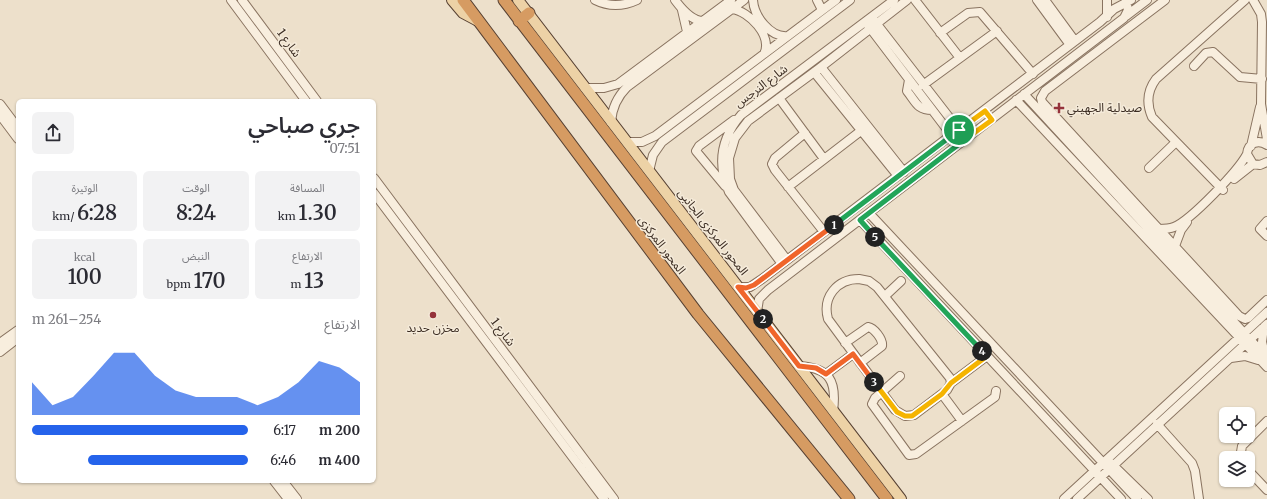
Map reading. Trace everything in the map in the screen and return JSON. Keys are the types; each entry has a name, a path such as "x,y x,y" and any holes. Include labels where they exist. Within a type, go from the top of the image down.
{"highway":[{"name":"المحور المركزى","path":"463,0 698,314 849,499"},
{"name":"المحور المركزى","path":"504,0 887,499"},
{"path":"519,21 528,13"}],"main road":[{"path":"452,0 463,13 478,21"},
{"name":"المحور المركزى الجانبى","path":"518,0 902,499"}],"street":[{"name":"شارع 1","path":"232,0 305,99"},
{"name":"شارع 1","path":"242,0 316,99"},
{"path":"595,0 615,5 626,4 637,0"},
{"path":"675,0 682,10 696,19 703,21"},
{"path":"611,122 612,110 624,91 688,37 703,21 731,0"},
{"path":"585,88 604,88 618,84 744,0"},
{"path":"753,0 755,11 771,32 779,36 788,36"},
{"path":"817,0 822,10"},
{"path":"628,142 642,142 649,140 836,0"},
{"path":"650,171 653,155 662,142 850,0"},
{"name":"شارع النرجس","path":"785,262 734,190 729,169 731,148 741,129 748,121 821,67 894,0"},
{"name":"شارع النرجس","path":"785,262 729,192 723,174 722,152 730,130 741,115 871,22 906,0"},
{"path":"915,0 960,58"},
{"path":"1037,0 1073,43"},
{"path":"1045,0 1073,43"},
{"path":"1107,0 1107,22 1110,28"},
{"path":"757,312 759,299 768,290 1147,0"},
{"path":"1165,0 1045,91 1042,94 1042,102 1175,246 1214,295 1245,339"},
{"path":"1221,189 1152,117 1148,101 1152,86 1156,79 1245,0"},
{"path":"1253,0 1261,14 1265,54 1261,104 1267,139"},
{"path":"738,287 750,287 762,279 985,111 1118,6 1128,1 1126,16"},
{"path":"732,9 749,15 766,37 767,46 764,54"},
{"path":"682,10 688,37"},
{"path":"940,33 968,12 976,11 983,14 1032,74"},
{"path":"871,22 909,80 952,136"},
{"path":"871,22 959,130"},
{"path":"923,85 997,31"},
{"path":"1194,66 1206,53 1213,52 1240,77 1262,79"},
{"path":"1068,61 1073,69"},
{"path":"821,67 901,174"},
{"path":"814,72 901,174"},
{"path":"1024,94 1132,212 1214,295 1239,316 1245,319 1248,318 1267,300"},
{"path":"779,98 824,159"},
{"path":"1016,100 1265,358"},
{"path":"0,104 16,132"},
{"path":"1175,246 1181,230 1236,172 1247,154 1261,104"},
{"path":"985,111 992,120"},
{"path":"0,115 16,133"},
{"path":"729,192 696,151 698,146 741,115"},
{"path":"788,187 862,130"},
{"path":"805,133 773,161 773,168 824,232"},
{"path":"1150,168 1176,142"},
{"path":"1250,146 1258,142 1267,145"},
{"path":"1247,154 1253,164"},
{"path":"1159,228 1168,229 1176,226 1253,164 1266,164"},
{"name":"شارع 1","path":"376,181 604,499"},
{"name":"شارع 1","path":"376,196 505,362 614,499"},
{"path":"1132,212 1139,207"},
{"path":"869,213 982,334 1106,462 1148,499"},
{"path":"860,220 1121,499"},
{"path":"1267,221 1260,229 1267,236"},
{"path":"762,279 763,285 768,290"},
{"path":"951,383 948,374 874,284 859,279 845,281 833,290 827,304 827,314 831,324 897,412 905,416 914,414 942,394 951,383 987,356"},
{"path":"885,296 901,281"},
{"path":"1077,499 1112,468 1157,424 1230,359 1267,312"},
{"path":"958,326 966,324 968,318"},
{"path":"1064,499 1245,339 1266,325"},
{"path":"1266,325 1262,342 1267,367"},
{"path":"828,377 857,358 882,346 882,341 872,329 868,327 845,343"},
{"path":"0,344 16,332"},
{"path":"972,341 976,334 982,334"},
{"path":"0,352 16,340"},
{"path":"1230,359 1245,356 1265,358"},
{"path":"799,366 816,368 828,377 835,391 833,410"},
{"path":"900,376 873,399 873,406 909,455 916,454 995,397 996,391"},
{"path":"942,394 962,421"},
{"path":"1241,451 1242,446 1267,421"},
{"path":"1157,424 1192,463 1196,471 1199,499"},
{"path":"1112,468 1137,499"},
{"path":"1255,477 1267,490"},
{"path":"276,483 288,499"},
{"path":"285,483 297,499"}],"place":[{"name":"صيدلية الجهيني","path":"1059,108"},
{"name":"مخزن حديد","path":"433,315"}],"route":[{"path":"985,111 992,120 860,220 987,356 951,383 949,388 942,394 912,416 905,416 895,410 853,354 826,374 816,368 799,366 738,287 746,288 754,285 959,130 985,111"}]}
